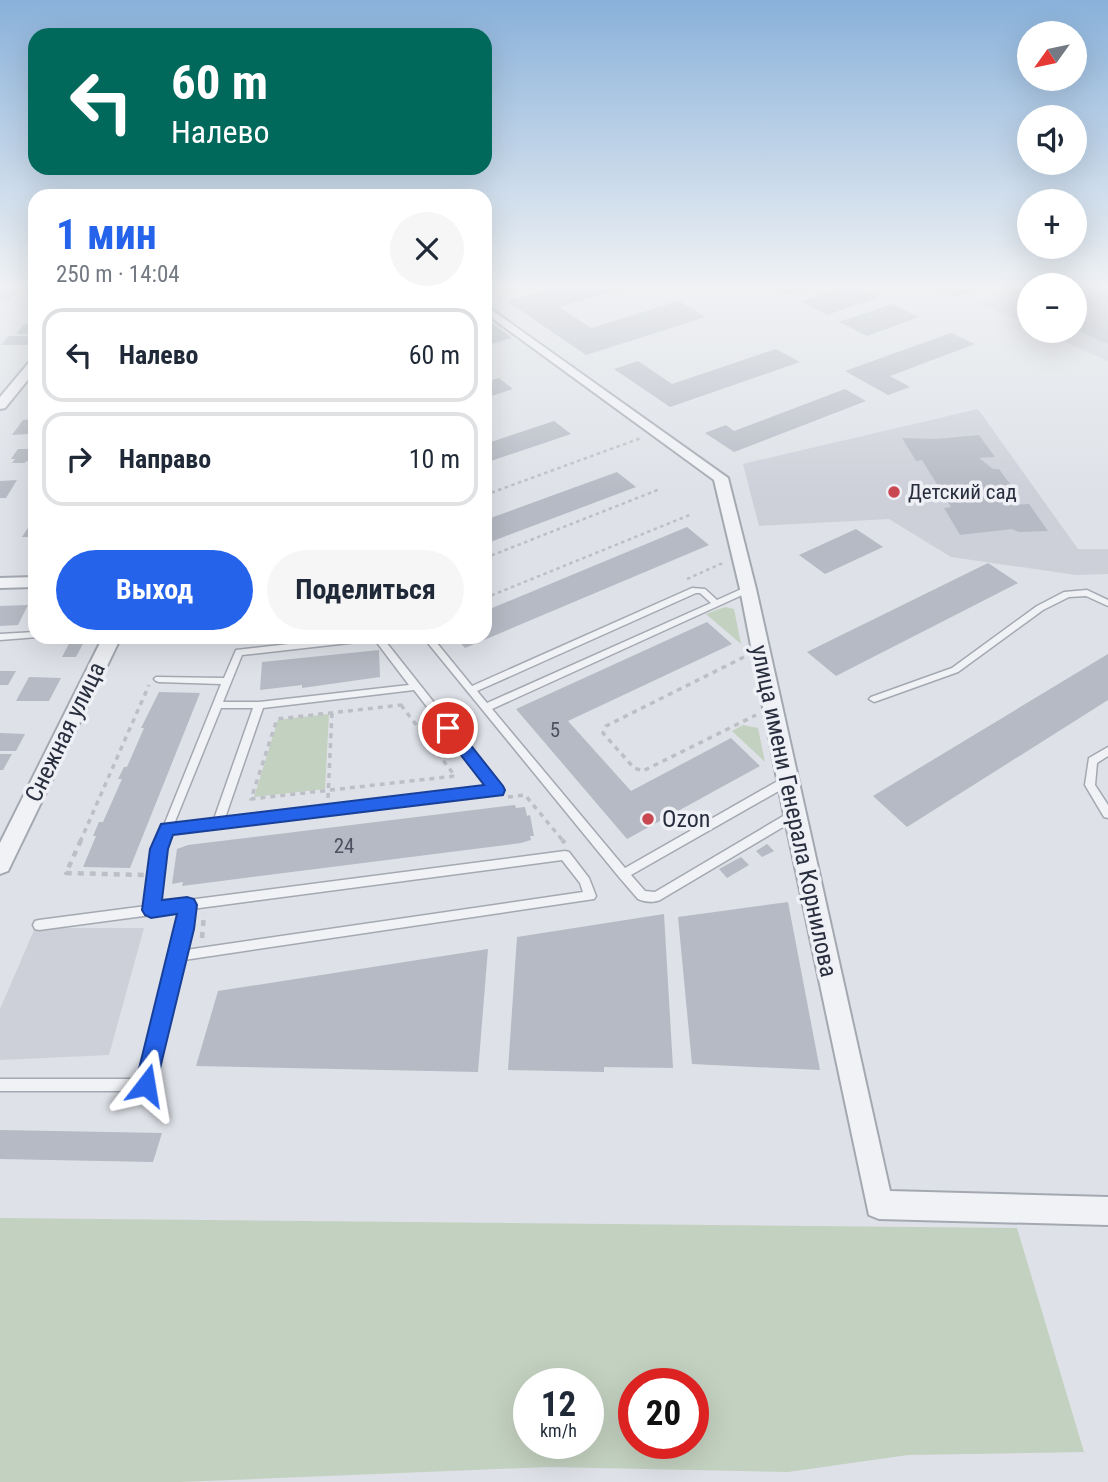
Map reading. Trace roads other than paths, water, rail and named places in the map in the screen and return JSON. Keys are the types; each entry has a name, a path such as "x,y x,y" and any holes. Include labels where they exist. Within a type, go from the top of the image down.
{"street":[{"name":"улица имени Генерала Корнилова","path":"549,354 721,478 748,589 794,816 879,1205 1108,1211"},
{"path":"0,405 28,371"},
{"path":"0,583 28,582"},
{"name":"Снежная улица","path":"0,865 109,644"}],"lane":[{"path":"486,708 748,589"},
{"path":"471,690 695,590 702,591 716,603"},
{"path":"874,699 955,670 1040,608 1067,594 1087,593 1108,603"},
{"path":"0,637 28,635"},
{"path":"151,910 159,849 239,652 313,644"},
{"path":"167,829 497,790 382,644"},
{"path":"433,644 642,896 656,898 794,816"},
{"path":"160,682 227,681"},
{"path":"217,705 259,705 416,687"},
{"path":"218,823 259,705"},
{"path":"1108,751 1092,761 1090,785 1108,814"},
{"path":"623,874 787,781"},
{"path":"39,925 565,855 585,881 590,896 178,956"},
{"path":"0,1085 146,1085 178,956 187,905"}],"place":[{"name":"Детский сад","path":"894,492"},
{"name":"Ozon","path":"648,819"}]}
